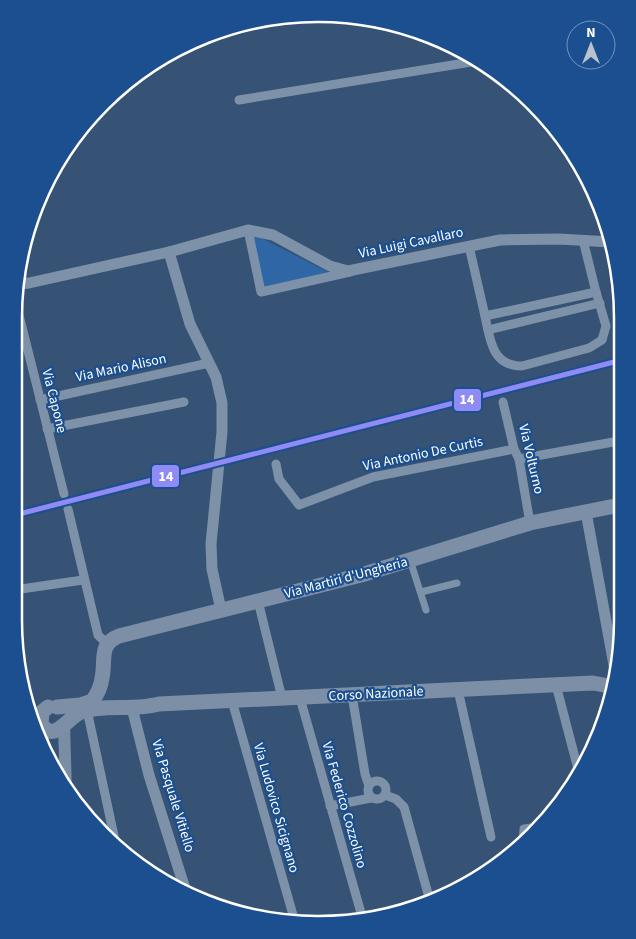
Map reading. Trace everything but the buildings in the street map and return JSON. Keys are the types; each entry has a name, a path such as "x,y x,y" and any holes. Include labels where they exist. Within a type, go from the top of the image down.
{"main road":[{"name":"Via Martiri d'Ungheria","path":"107,644 113,638 142,629 258,601 410,560 530,523 614,506"},
{"path":"43,714 90,703 96,696 102,678 103,655 107,644"},
{"name":"Corso Nazionale","path":"102,678 107,696 113,702 159,704 556,685 606,686"},
{"name":"Corso Nazionale","path":"64,724 77,714 87,710 132,708 159,704"},
{"path":"43,714 63,712 65,773"},
{"path":"43,714 45,730 52,732 60,730 64,724"},
{"path":"43,714 43,729"}],"street":[{"path":"239,100 467,63"},
{"path":"248,230 261,292 355,271"},
{"name":"Via Luigi Cavallaro","path":"25,283 169,252 248,230 273,235 337,269 355,271 505,240 603,241"},
{"path":"469,246 494,352 498,358 513,366 522,366 596,345 602,340 606,326 583,240"},
{"path":"169,252 190,324 209,363 222,403 220,454 211,554 221,610"},
{"path":"485,316 596,292"},
{"path":"488,330 600,302"},
{"name":"Via Capone","path":"22,332 64,494"},
{"name":"Via Mario Alison","path":"40,400 209,363"},
{"path":"47,429 184,402"},
{"name":"Via Volturno","path":"503,402 514,449 519,460 530,523"},
{"path":"519,460 614,442"},
{"name":"Via Antonio De Curtis","path":"276,464 279,479 299,504 373,477 514,449"},
{"path":"68,509 83,580 98,635 107,644"},
{"path":"586,512 612,653"},
{"path":"410,560 426,610"},
{"path":"22,589 83,580"},
{"path":"421,592 457,583"},
{"path":"258,601 282,698"},
{"name":"Corso Nazionale","path":"593,684 608,680"},
{"path":"556,685 577,764"},
{"path":"458,690 491,837"},
{"path":"352,695 364,774 371,798"},
{"name":"Via Federico Cozzolino","path":"300,698 361,913"},
{"name":"Via Ludovico Sicignano","path":"232,701 293,915"},
{"name":"Via Pasquale Vitiello","path":"132,708 149,775 184,884"},
{"path":"87,710 114,834"},
{"path":"369,786 374,782 380,782 385,786 385,795"},
{"path":"330,806 371,798 380,799 385,795"},
{"path":"385,795 396,799 404,807 428,895"}],"shaded area":[{"path":"252,236 263,239 330,273 262,287"}],"transit line":[{"name":"14","path":"22,513 614,362"}]}
